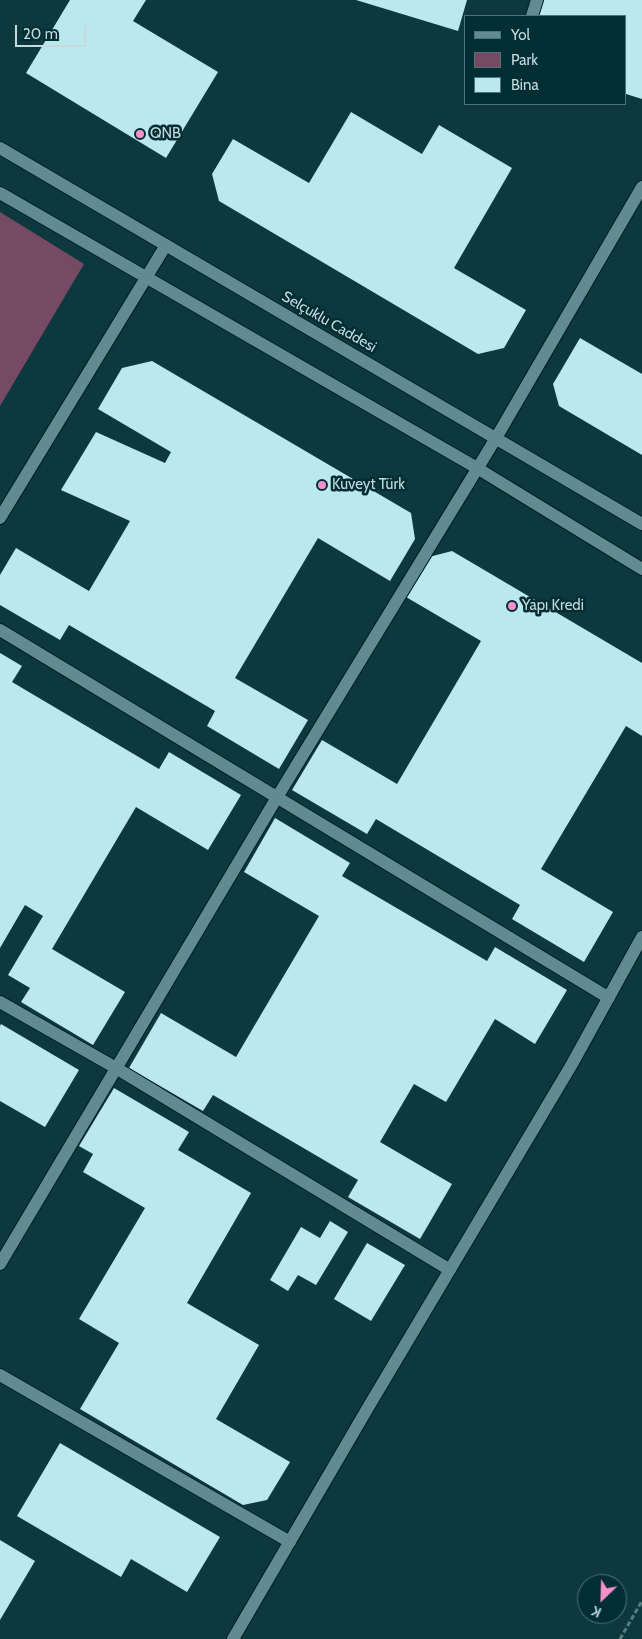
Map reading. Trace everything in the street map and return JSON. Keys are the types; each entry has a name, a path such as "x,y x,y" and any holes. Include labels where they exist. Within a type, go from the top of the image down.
{"street":[{"path":"532,15 537,0"},
{"name":"Selçuklu Caddesi","path":"0,148 642,524"},
{"path":"0,1264 276,799 496,438 642,187"},
{"path":"0,193 477,468 642,568"},
{"path":"0,518 166,245"},
{"path":"0,630 276,799 609,998"},
{"path":"233,1639 572,1064 642,937"},
{"path":"0,1002 116,1068 450,1270"},
{"path":"0,1375 290,1542"}],"path":[{"path":"620,1639 642,1601"}],"green space":[{"path":"0,212 84,264 0,406"}],"building":[{"path":"70,0 146,0 133,21 218,72 166,158 26,73"},
{"path":"356,0 467,0 458,31"},
{"path":"543,0 642,0 642,99 627,94 627,15 538,15"},
{"path":"351,112 422,154 439,125 512,168 454,268 526,310 504,348 478,354 219,201 212,174 233,139 309,183"},
{"path":"580,338 642,374 642,455 559,406 553,384"},
{"path":"152,361 411,513 415,539 390,581 318,538 235,678 308,720 279,769 207,726 215,711 69,625 60,640 0,605 0,575 16,548 89,591 130,521 61,490 96,432 165,463 171,452 98,409 122,368"},
{"path":"452,551 642,663 642,736 626,726 541,869 613,912 584,962 512,919 520,905 376,819 367,834 292,790 322,740 397,784 481,641 406,597 429,557"},
{"path":"0,653 22,666 12,682 159,769 169,752 241,795 208,850 136,807 52,949 125,992 93,1045 21,1002 30,988 8,975 43,916 25,905 0,948"},
{"path":"275,818 350,863 342,876 487,961 495,947 567,990 535,1044 495,1019 446,1102 414,1084 380,1142 452,1184 420,1239 348,1197 358,1180 213,1095 203,1111 129,1068 161,1013 236,1057 319,916 244,872"},
{"path":"1,1024 79,1070 45,1127 0,1101"},
{"path":"114,1088 189,1132 178,1150 251,1193 187,1303 259,1345 216,1419 290,1462 267,1500 243,1505 80,1409 119,1343 79,1319 145,1208 83,1172 93,1154 79,1146"},
{"path":"330,1221 348,1232 316,1285 298,1275 288,1291 270,1280 301,1227 320,1238"},
{"path":"367,1243 405,1265 371,1321 334,1299"},
{"path":"60,1443 220,1537 187,1592 131,1559 121,1577 17,1516"},
{"path":"0,1540 35,1561 0,1620"}],"place":[{"name":"QNB","path":"140,134"},
{"name":"Kuveyt Türk","path":"322,485"},
{"name":"Yapı Kredi","path":"512,606"}]}
